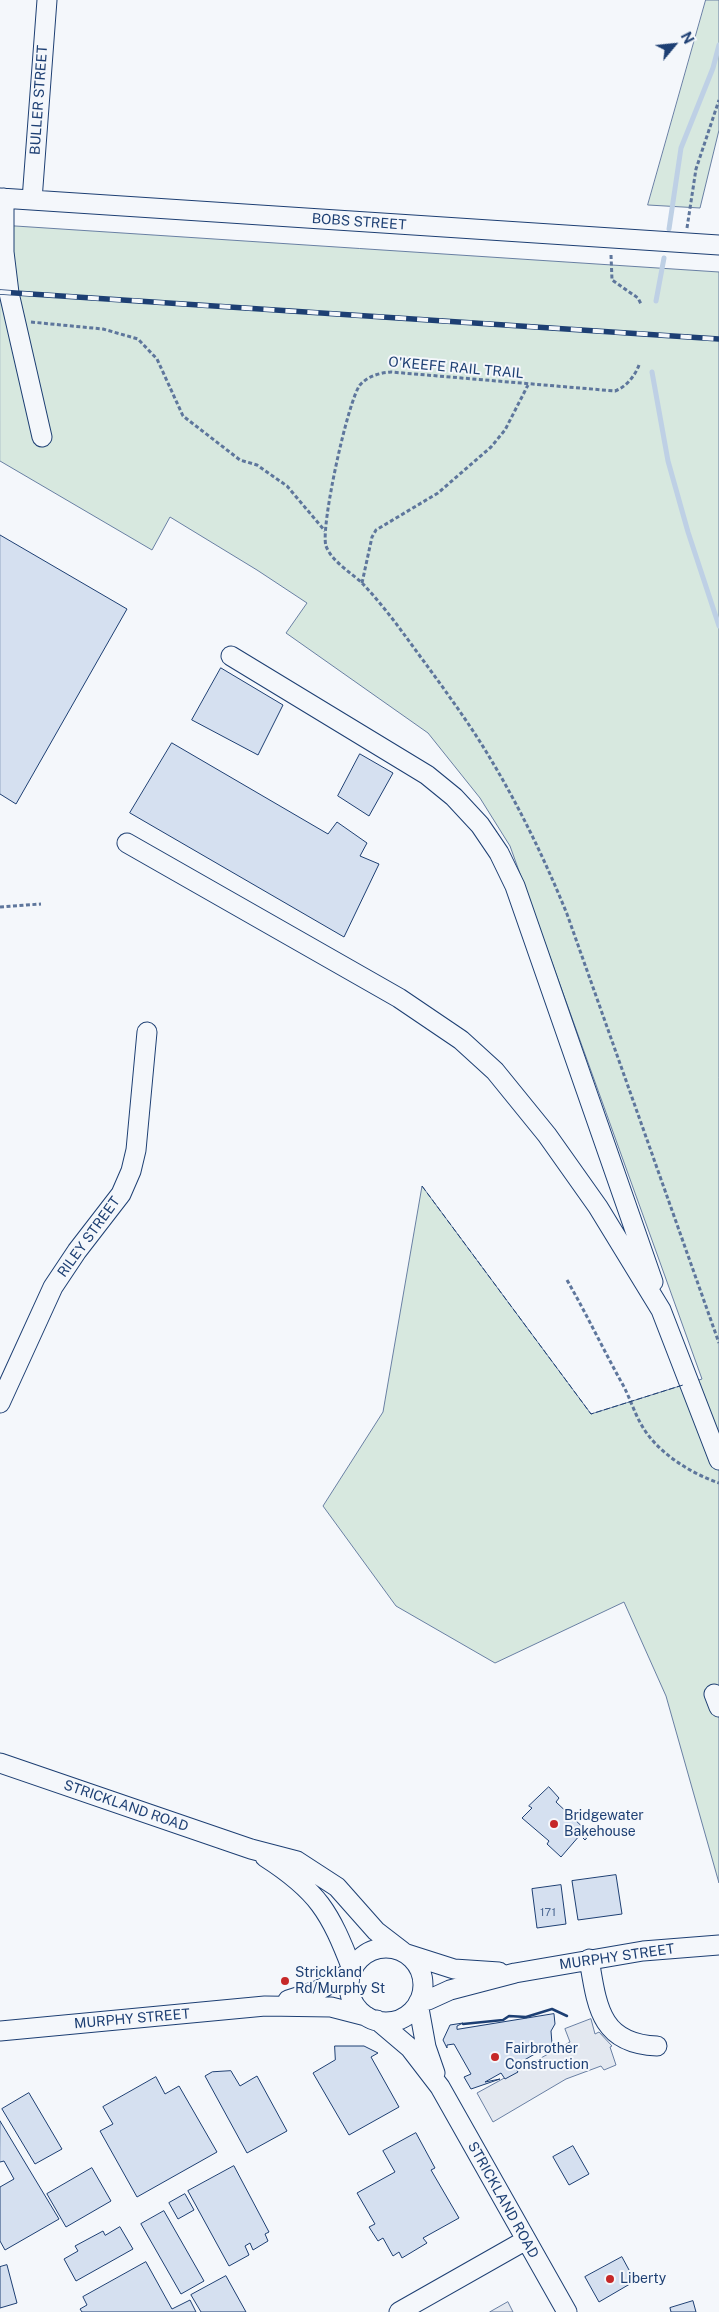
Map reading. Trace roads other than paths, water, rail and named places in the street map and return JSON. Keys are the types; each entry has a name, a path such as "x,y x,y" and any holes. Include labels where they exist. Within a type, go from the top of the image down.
{"street":[{"name":"BULLER STREET","path":"32,200 47,0"},
{"name":"BOBS STREET","path":"2,198 719,245"},
{"path":"2,198 4,252 14,321 33,393 42,438"},
{"path":"231,656 411,763 454,797 490,839 515,886 618,1180 661,1310 719,1460"},
{"path":"127,843 399,998 478,1054 495,1071 552,1141 612,1229 647,1291 661,1310"},
{"name":"RILEY STREET","path":"0,1403 53,1287 77,1251 121,1194 131,1171 136,1150 147,1032"},
{"name":"STRICKLAND ROAD","path":"0,1763 251,1849 297,1861 322,1875 348,1897 383,1938 404,1953"},
{"name":"STRICKLAND ROAD","path":"251,1849 304,1885 323,1907 335,1927 352,1971"},
{"name":"MURPHY STREET","path":"419,2002 450,1990 515,1973 643,1951 719,1945"},
{"path":"387,1948 404,1953 414,1960 422,1976 423,1984 419,2002 407,2015 400,2019 392,2021 372,2018 354,2004 351,1997 349,1989 352,1971 360,1957 373,1950 387,1948"},
{"name":"MURPHY STREET","path":"404,1953 455,1969 515,1973"},
{"path":"589,1960 601,2014 611,2030 629,2042 656,2046"},
{"name":"MURPHY STREET","path":"264,2006 311,1994 352,1971"},
{"name":"STRICKLAND ROAD","path":"419,2002 426,2048 440,2087"},
{"name":"MURPHY STREET","path":"0,2031 264,2006 331,2006 372,2018"},
{"name":"STRICKLAND ROAD","path":"372,2018 404,2042 440,2087 567,2312"},
{"path":"399,2312 526,2240"}],"waterway":[{"path":"669,229 681,148 713,68 719,45"},
{"path":"656,301 664,258"},
{"path":"652,372 668,461 688,532 719,626"}],"railway":[{"path":"0,292 719,339"}],"place":[{"name":"Bridgewater Bakehouse","path":"554,1824"},
{"name":"Strickland Rd/Murphy St","path":"285,1981"},
{"name":"Fairbrother Construction","path":"495,2057"},
{"name":"Liberty","path":"610,2279"}]}
